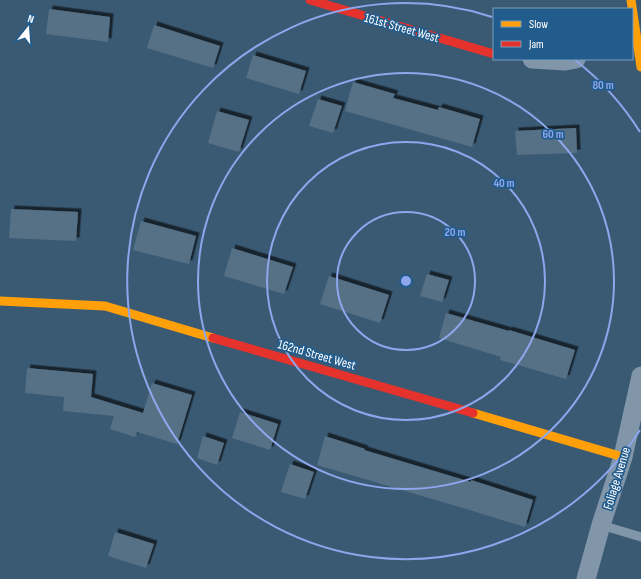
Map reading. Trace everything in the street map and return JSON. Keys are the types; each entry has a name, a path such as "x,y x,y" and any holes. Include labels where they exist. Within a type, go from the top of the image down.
{"street":[{"name":"161st Street West","path":"310,0 493,54"},
{"path":"633,16 641,67"},
{"path":"549,60 571,60"},
{"name":"162nd Street West","path":"0,301 105,306 623,457"},
{"name":"Foliage Avenue","path":"586,579 601,525 623,457 641,376"}],"lane":[{"path":"601,525 641,537"}],"building":[{"path":"49,9 110,17 108,42 46,34"},
{"path":"154,25 220,46 213,68 147,48"},
{"path":"253,55 306,71 299,94 246,78"},
{"path":"353,82 395,94 393,98 438,110 439,107 480,119 472,147 345,111"},
{"path":"318,99 342,106 333,133 309,126"},
{"path":"217,111 249,120 239,152 208,143"},
{"path":"576,128 577,153 517,155 515,131"},
{"path":"11,209 78,212 76,241 9,238"},
{"path":"141,221 196,236 189,264 133,250"},
{"path":"232,248 293,267 284,294 224,276"},
{"path":"427,274 449,280 442,302 420,296"},
{"path":"329,276 389,295 380,323 320,304"},
{"path":"446,313 575,350 566,379 500,360 501,357 439,338"},
{"path":"27,368 93,374 91,397 143,413 152,383 192,395 177,444 137,432 135,437 110,429 114,416 63,411 64,397 25,393"},
{"path":"240,412 278,424 270,450 232,438"},
{"path":"203,436 224,443 217,465 197,458"},
{"path":"325,436 365,449 364,450 471,482 471,480 533,500 525,527 317,465"},
{"path":"290,464 314,472 305,499 281,492"},
{"path":"115,532 154,544 146,568 108,556"}],"traffic: slow":[{"path":"631,0 632,8"},
{"path":"633,13 641,67"},
{"path":"0,301 105,306 213,338"},
{"path":"473,413 623,457"}],"traffic: jam":[{"path":"310,0 493,54"},
{"path":"213,338 473,413"}]}
